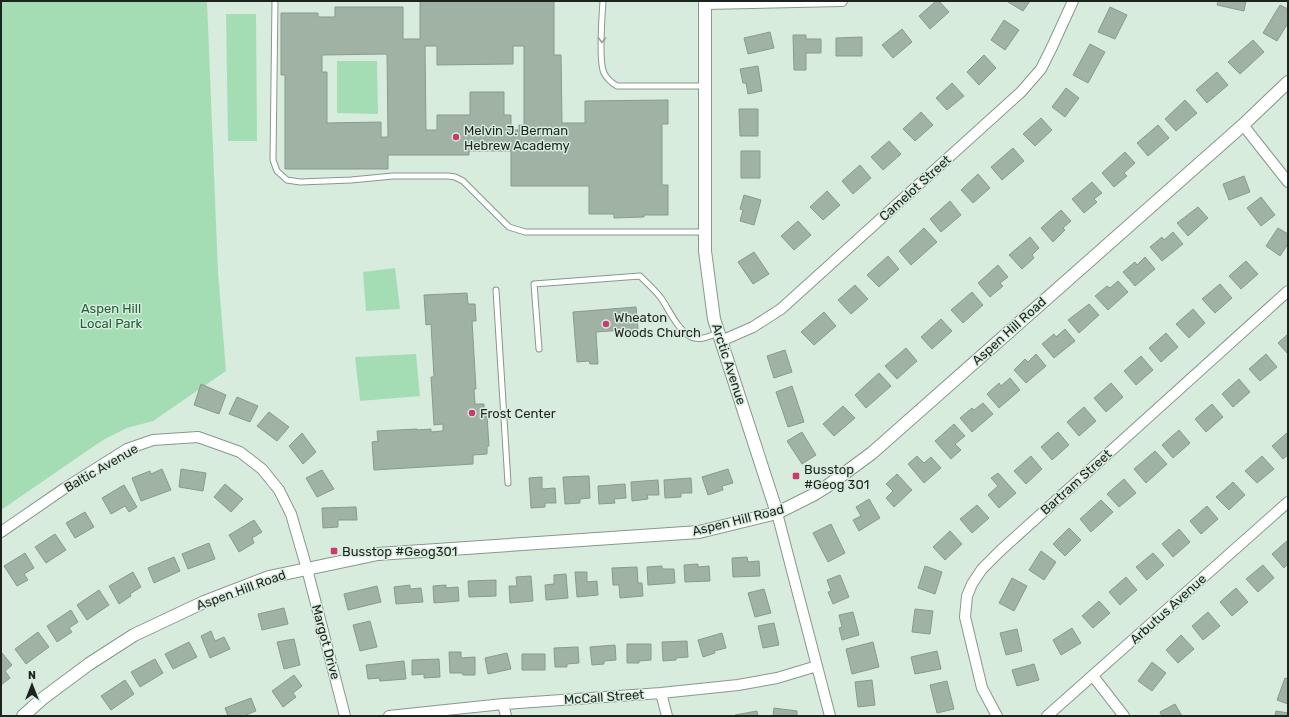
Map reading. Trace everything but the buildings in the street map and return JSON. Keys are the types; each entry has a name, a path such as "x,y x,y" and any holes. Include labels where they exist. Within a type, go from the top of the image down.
{"street":[{"path":"705,3 842,1"},
{"name":"Camelot Street","path":"720,337 753,328 781,309 1021,92 1040,69 1073,1"},
{"name":"Arctic Avenue","path":"705,3 705,251 714,319 777,512 830,716"},
{"name":"Aspen Hill Road","path":"23,716 42,699 89,664 134,635 204,602 269,577 378,554 699,532 777,512 814,495 872,453 1243,125 1288,82"},
{"path":"1243,125 1288,182"},
{"name":"Bartram Street","path":"997,716 982,688 965,617 967,596 972,584 982,569 1000,551 1288,291"},
{"name":"Baltic Avenue","path":"1,532 65,488 127,450 153,440 198,437 240,452 262,469 279,490 291,514 307,569"},
{"name":"Arbutus Avenue","path":"1047,716 1288,502"},
{"name":"Margot Drive","path":"307,569 345,716"},
{"name":"McCall Street","path":"389,716 503,704 661,693 751,683 777,678 817,666"},
{"path":"1093,676 1124,716"},
{"path":"661,693 667,716"},
{"path":"503,704 506,716"}],"lane":[{"path":"274,1 274,160 277,171 287,180 300,182 351,180 393,176 448,176 455,177 463,181 509,227 525,232 705,232"},
{"path":"602,1 603,73 610,81 618,86 705,86"},
{"path":"539,349 534,284 640,276 660,297 675,321 692,337 701,339 720,337"},
{"path":"496,290 508,483"}],"green space":[{"name":"Aspen Hill Local Park","path":"1,1 207,1 218,272 226,371 153,421 127,428 103,440 1,510"},
{"path":"226,14 256,14 257,141 228,141"},
{"path":"337,61 377,61 378,114 337,113"},
{"path":"395,268 400,309 366,311 363,272"},
{"path":"416,354 420,396 360,401 355,357"}],"place":[{"name":"Melvin J. Berman Hebrew Academy","path":"456,137"},
{"name":"Wheaton Woods Church","path":"606,324"},
{"name":"Frost Center","path":"472,413"},
{"name":"Busstop #Geog 301","path":"796,476"},
{"name":"Busstop #Geog301","path":"334,551"}]}
